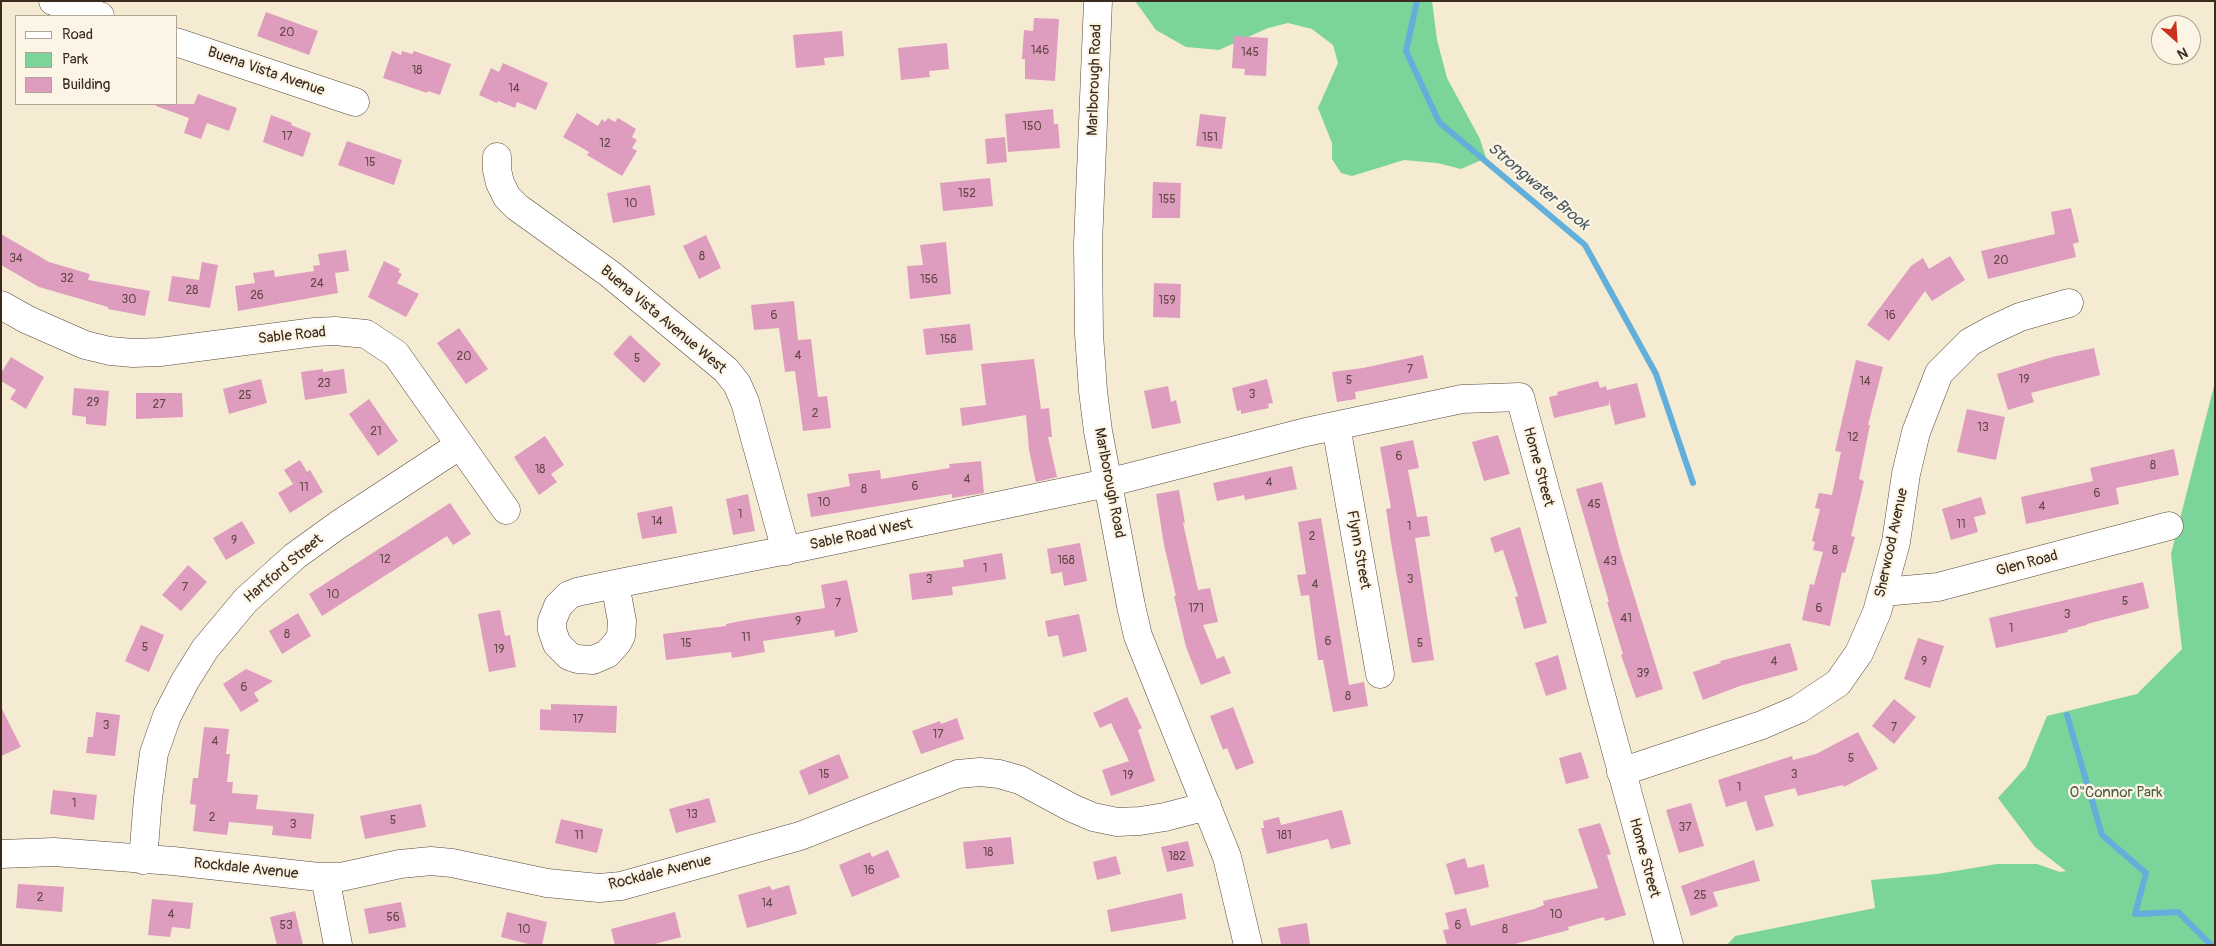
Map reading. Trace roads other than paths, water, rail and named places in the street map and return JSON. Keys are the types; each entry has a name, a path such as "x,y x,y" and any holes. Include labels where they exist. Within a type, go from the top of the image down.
{"street":[{"path":"53,1 98,15"},
{"path":"101,15 108,1"},
{"name":"Marlborough Road","path":"1098,1 1088,244 1089,304 1093,391 1107,483 1138,636 1227,857 1248,945"},
{"name":"Buena Vista Avenue","path":"178,43 355,102"},
{"name":"Buena Vista Avenue West","path":"497,157 500,183 507,197 517,207 610,274 726,370 737,384 745,402 786,551"},
{"name":"Sherwood Avenue","path":"1621,772 1762,725 1799,709 1820,697 1838,683 1859,653 1870,632 1884,592 1896,542 1906,474 1916,432 1939,373 1970,342 1992,330 2020,317 2069,303"},
{"name":"Sable Road","path":"1,305 28,320 85,345 110,351 133,353 160,352 315,332 335,331 366,334 396,354 506,510"},
{"name":"Home Street","path":"1107,483 1336,426 1462,399 1520,397 1621,772 1664,944"},
{"name":"Flynn Street","path":"1336,426 1380,674"},
{"name":"Hartford Street","path":"143,860 154,753 167,716 185,681 205,649 246,600 295,556 338,524 460,445"},
{"name":"Sable Road West","path":"615,584 786,551 1107,483"},
{"name":"Glen Road","path":"1884,592 1938,587 2169,526"},
{"name":"Rockdale Avenue","path":"1,854 54,852 325,877 341,877 400,864 430,861 452,863 577,887 599,888 621,886 800,836 958,774 980,772 999,774 1020,780 1072,808 1093,817 1117,822 1157,818 1207,806"},
{"path":"325,877 338,945"}],"waterway":[{"name":"Strongwater Brook","path":"1417,1 1406,51 1439,122 1585,245 1656,374 1693,483"},
{"name":"Strongwater Brook","path":"2067,715 2102,835 2146,873 2135,914 2178,912 2211,945"}],"park label":[{"name":"O\"Connor Park","path":"2116,793"}]}
